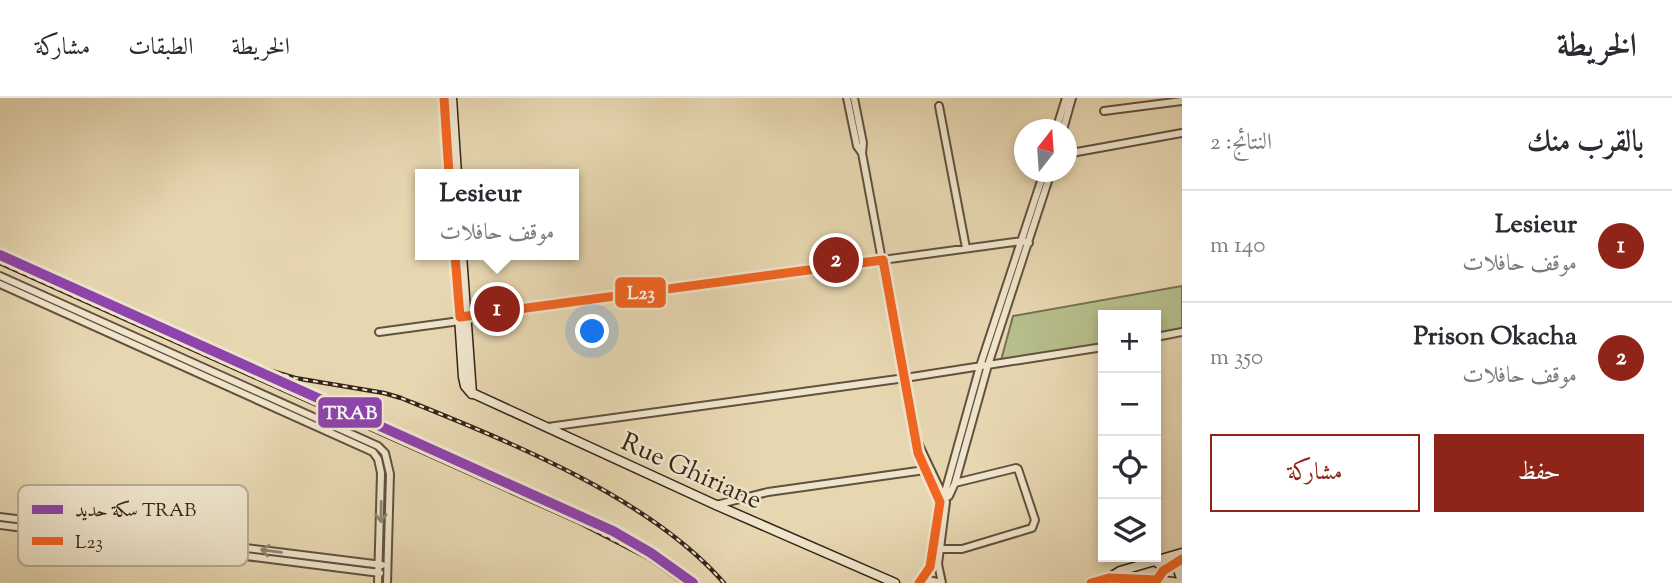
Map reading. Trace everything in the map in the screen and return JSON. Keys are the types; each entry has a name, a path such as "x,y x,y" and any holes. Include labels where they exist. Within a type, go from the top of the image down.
{"street":[{"path":"443,98 449,169"},
{"path":"452,98 457,169"},
{"path":"848,98 857,146 862,153"},
{"path":"854,98 918,453 942,498"},
{"path":"1059,119 1066,98"},
{"path":"1066,119 1072,98"},
{"path":"1104,111 1182,101"},
{"path":"939,106 966,248"},
{"path":"1077,152 1182,133"},
{"path":"1026,242 1041,182"},
{"path":"918,442 942,498 946,509 938,567 942,583 921,581 930,567 942,498 1047,182"},
{"path":"379,332 462,318 1026,242"},
{"path":"456,260 462,318"},
{"path":"462,260 462,318"},
{"path":"0,276 371,441 384,453 388,463 390,481 387,583"},
{"path":"0,284 369,448 380,465 378,583"},
{"name":"Rue Ghiriane","path":"462,318 472,394 895,583"},
{"path":"1161,336 1182,332"},
{"path":"546,428 905,378 1098,348"},
{"path":"942,498 950,495 955,483 984,366"},
{"path":"380,465 388,463"},
{"path":"939,549 962,549 1032,528 1035,520 1016,468 955,483"},
{"path":"716,505 768,492 925,470"},
{"path":"0,517 18,519"},
{"path":"0,526 18,528"},
{"path":"248,548 379,564 387,569"},
{"path":"248,556 379,572 387,569"},
{"path":"1161,561 1182,557"},
{"path":"1091,583 1109,578 1158,576 1182,557"},
{"path":"1147,565 1145,572 1180,582 1178,570 1182,557"},
{"path":"1109,578 1116,572 1156,562 1161,564 1158,576"}],"green space":[{"path":"1182,286 1182,332 1161,336 1161,310 1098,310 1098,347 1000,364 1013,316"}],"railway":[{"path":"0,263 580,523 648,558 683,583"},
{"path":"255,366 295,378 401,398 530,452 574,474 656,523 693,552 724,583"}],"rail line":[{"name":"TRAB","path":"0,255 613,531 651,553 693,583"}],"transit line":[{"name":"L23","path":"444,98 449,169"},
{"name":"L23","path":"455,260 460,317 883,260"},
{"name":"L23","path":"883,260 918,453 940,502 930,567 919,583"},
{"name":"L23","path":"1091,583 1109,578 1157,580 1163,571 1182,559"}],"place":[{"name":"Prison Okacha","path":"836,260"},
{"name":"Lesieur","path":"497,309"}]}
